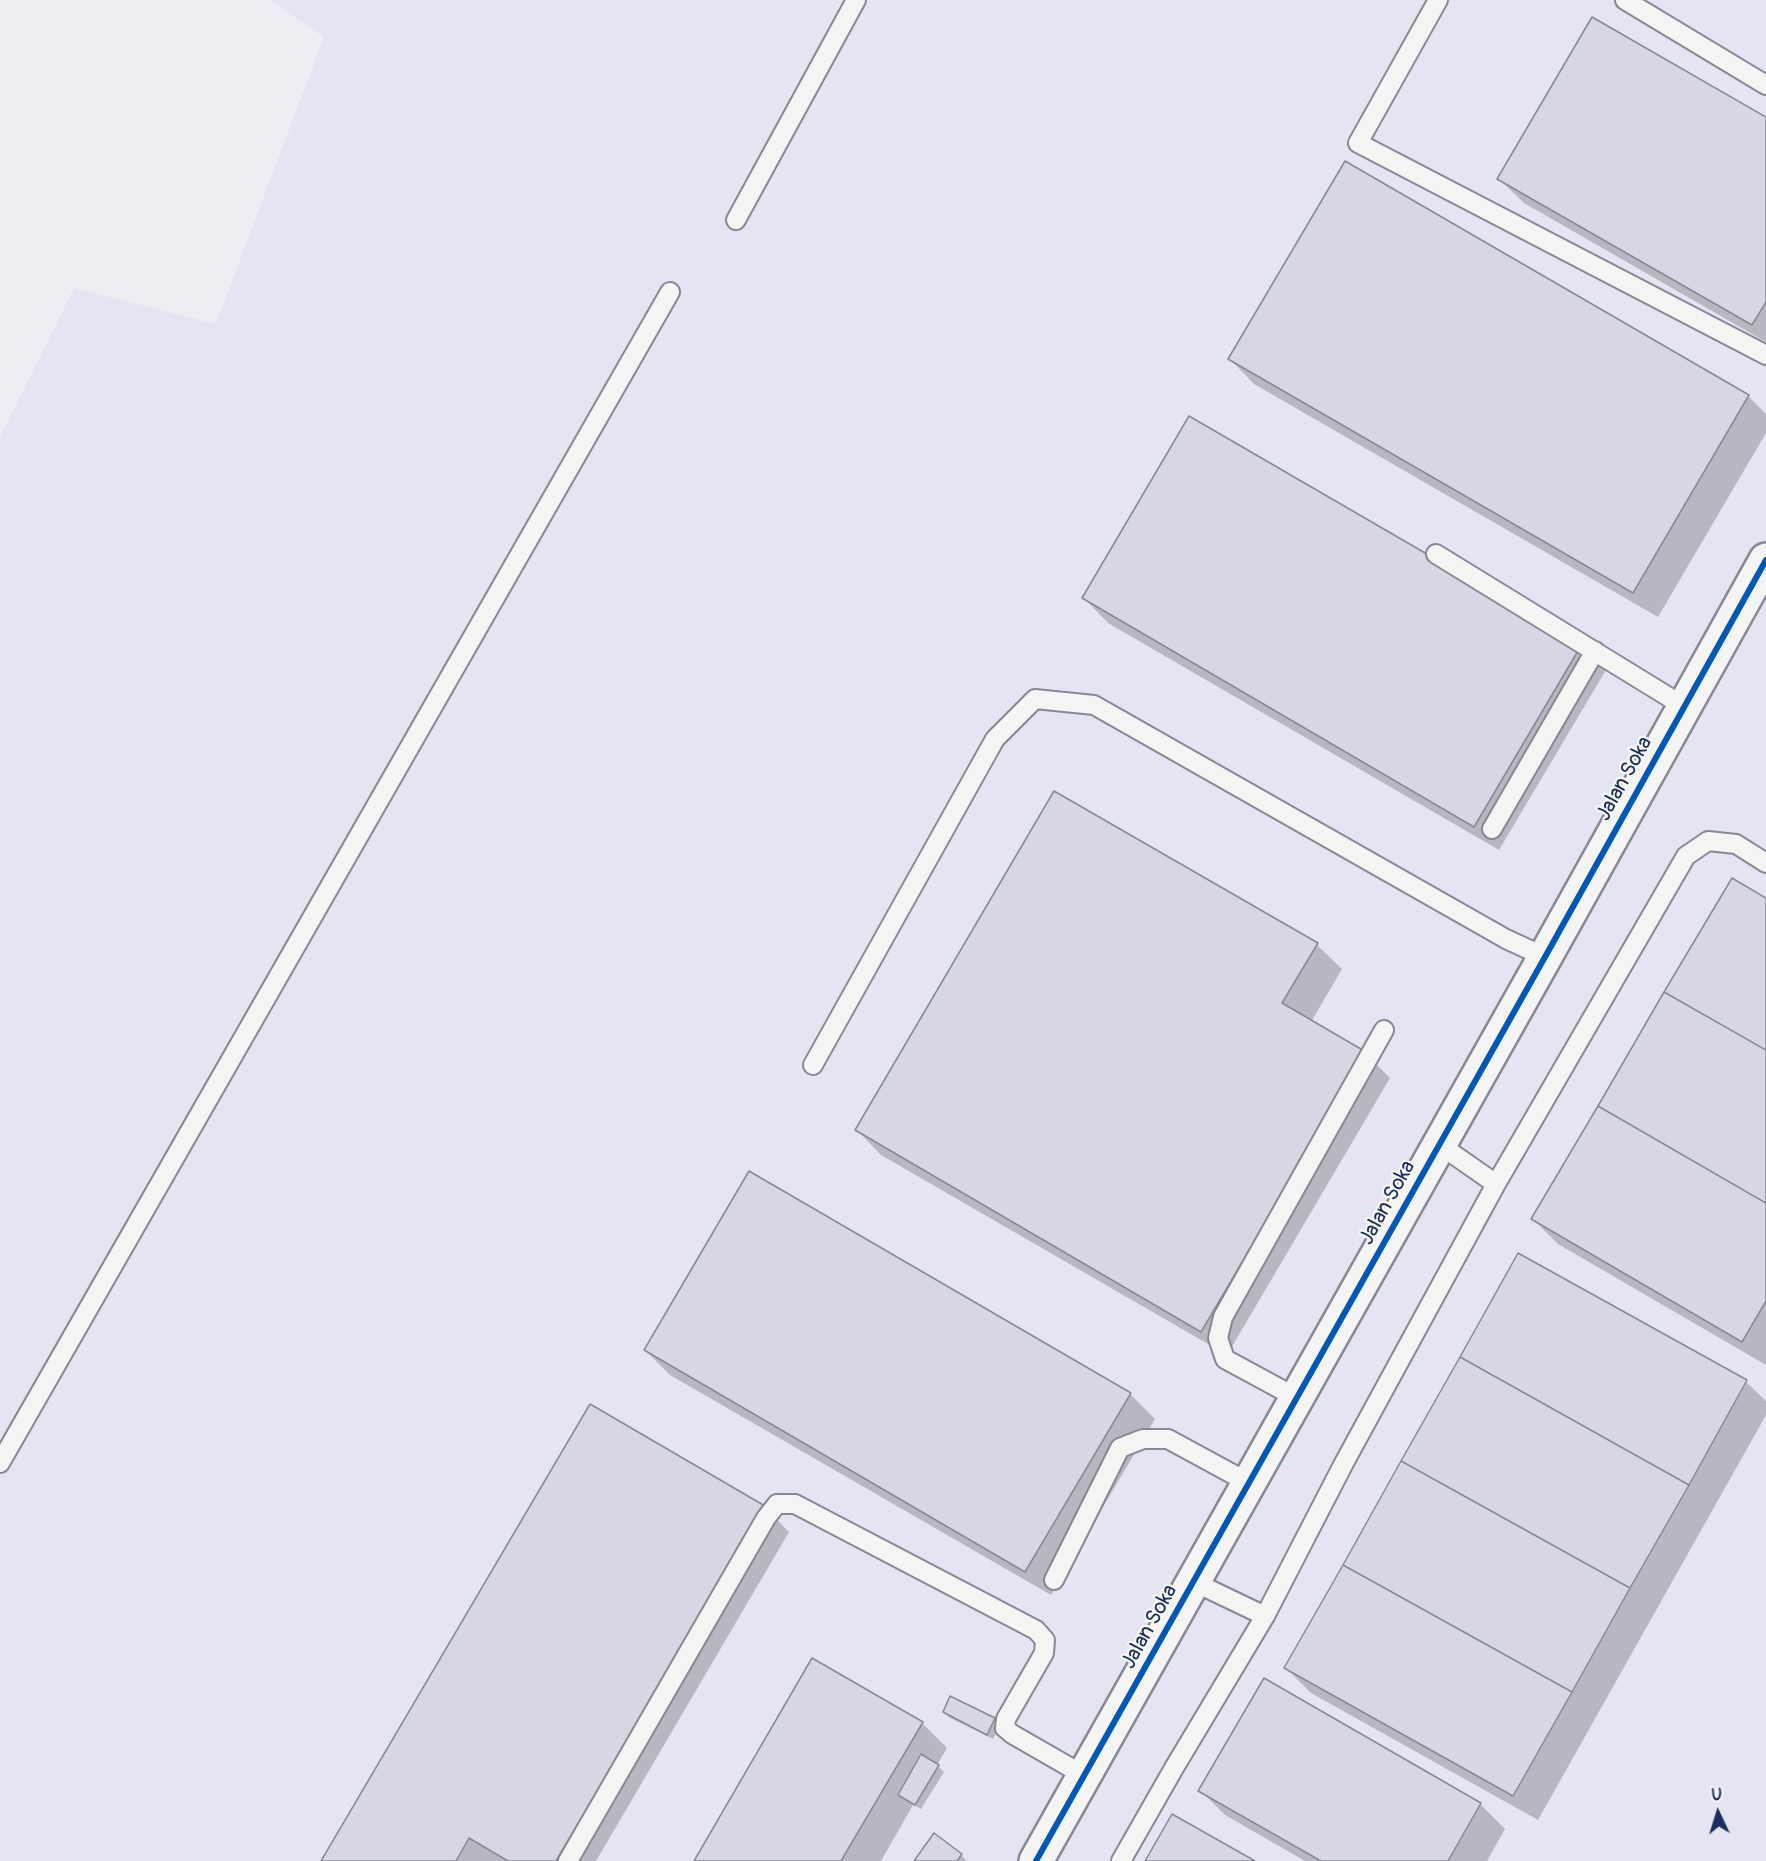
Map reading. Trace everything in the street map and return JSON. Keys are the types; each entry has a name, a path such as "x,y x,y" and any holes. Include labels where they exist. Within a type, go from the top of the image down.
{"street":[{"name":"Jalan Soka","path":"1036,1861 1440,1145 1766,560"}],"lane":[{"path":"735,220 856,0"},
{"path":"1438,0 1358,142 1766,355"},
{"path":"1625,0 1766,85"},
{"path":"0,1463 670,292"},
{"path":"1436,554 1685,707"},
{"path":"1492,829 1595,651"},
{"path":"813,1065 994,739 1035,699 1094,705 1506,939 1545,957"},
{"path":"1121,1861 1264,1616 1344,1463 1496,1184 1686,856 1708,841 1736,844 1766,863"},
{"path":"1297,1398 1226,1359 1218,1338 1222,1317 1384,1030"},
{"path":"1440,1145 1496,1184"},
{"path":"1054,1580 1120,1448 1143,1439 1168,1439 1250,1483"},
{"path":"568,1861 766,1518 777,1504 795,1504 1036,1630 1045,1640 1044,1653 1006,1719 1005,1728 1085,1776"},
{"path":"1194,1582 1264,1616"}],"shaded area":[{"path":"269,0 1766,0 1766,1861 0,1861 0,437 74,288 216,324 324,37"}],"building":[{"path":"1592,17 1766,117 1766,302 1752,325 1497,179"},
{"path":"1345,161 1749,395 1633,593 1228,359"},
{"path":"1189,416 1582,644 1474,827 1082,598"},
{"path":"1054,791 1318,943 1282,1003 1366,1052 1201,1332 855,1130"},
{"path":"1732,878 1766,898 1766,1050 1664,992"},
{"path":"1664,992 1766,1050 1766,1203 1598,1106"},
{"path":"1598,1106 1766,1203 1766,1301 1742,1342 1531,1219"},
{"path":"749,1171 1131,1393 1025,1572 644,1350"},
{"path":"1518,1253 1747,1380 1689,1485 1460,1357"},
{"path":"1460,1357 1689,1485 1630,1588 1401,1461"},
{"path":"590,1404 765,1506 556,1861 508,1861 469,1838 456,1861 321,1861"},
{"path":"1401,1461 1630,1588 1572,1692 1343,1565"},
{"path":"1343,1565 1572,1692 1513,1796 1284,1668"},
{"path":"812,1658 923,1722 841,1861 694,1861"},
{"path":"1264,1678 1481,1803 1448,1861 1321,1861 1198,1791"},
{"path":"950,1696 995,1718 987,1735 943,1712"},
{"path":"921,1754 939,1765 915,1805 898,1795"},
{"path":"1172,1814 1255,1861 1145,1861"},
{"path":"934,1833 962,1854 957,1861 914,1861"}],"cycle path":[{"path":"1036,1861 1766,560"}]}
